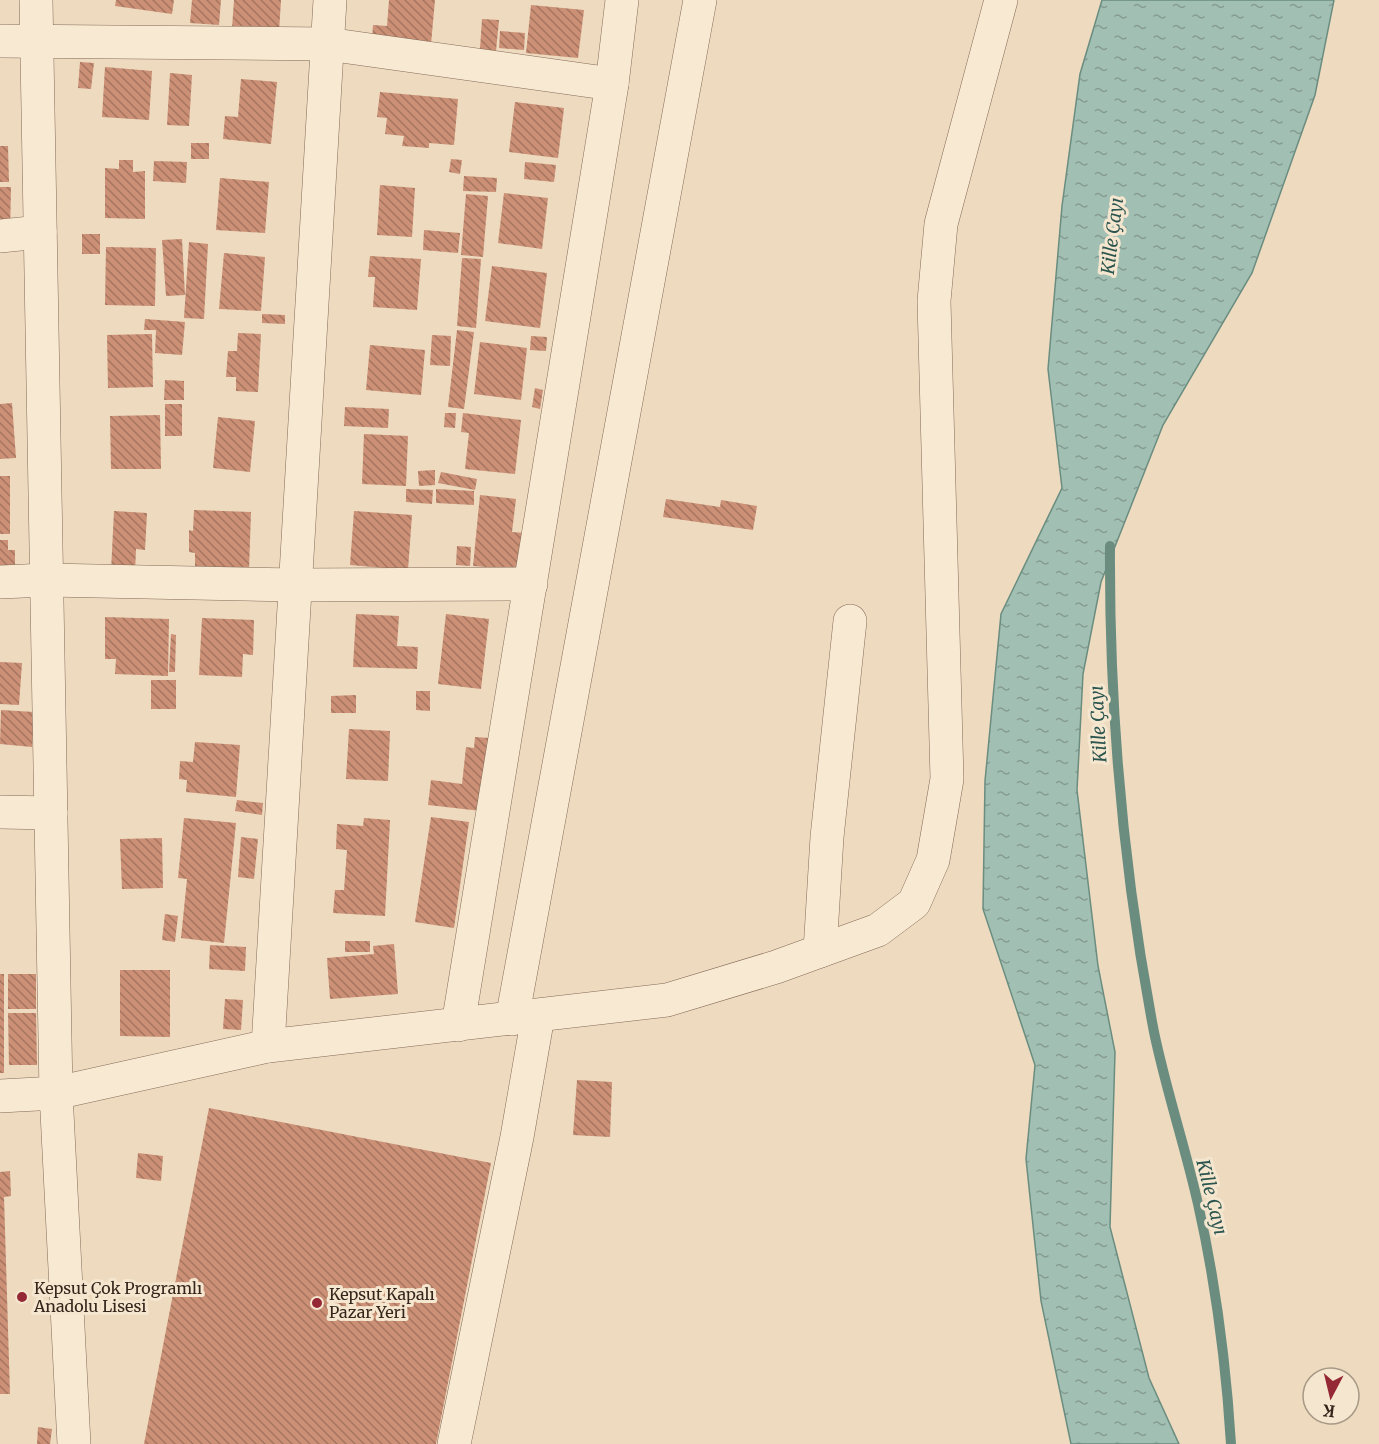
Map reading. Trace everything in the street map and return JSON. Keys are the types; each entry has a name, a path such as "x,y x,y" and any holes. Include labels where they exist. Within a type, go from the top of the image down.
{"street":[{"path":"36,0 56,1093 74,1444"},
{"path":"268,1046 330,0"},
{"path":"458,1025 612,84 621,0"},
{"path":"454,1444 517,1137 525,1017 700,0"},
{"path":"0,1096 56,1093 268,1046 667,1000 776,967 878,930 914,903 933,860 947,779 934,301 941,224 1001,0"},
{"path":"0,41 327,44 612,84"},
{"path":"0,236 40,232"},
{"path":"0,582 46,580 295,585 531,584"},
{"path":"820,951 827,837 850,621"},
{"path":"0,813 51,813"}],"water":[{"path":"1102,0 1334,0 1315,95 1252,273 1163,425 1101,582 1083,674 1077,790 1098,966 1115,1052 1110,1227 1149,1378 1179,1444 1071,1444 1041,1301 1026,1159 1035,1065 983,909 985,781 1001,614 1062,488 1048,369 1062,206 1080,74"}],"building":[{"path":"116,0 174,0 172,14 115,6"},
{"path":"192,0 221,0 219,25 190,23"},
{"path":"234,0 281,0 279,32 232,28"},
{"path":"389,0 435,0 431,44 372,40 373,25 387,26"},
{"path":"531,5 584,10 578,58 526,53"},
{"path":"482,19 499,20 496,51 480,49"},
{"path":"500,31 525,33 524,50 499,48"},
{"path":"80,62 94,63 91,89 78,88"},
{"path":"105,67 152,71 149,120 102,117"},
{"path":"170,73 192,75 189,126 167,125"},
{"path":"241,79 277,82 271,144 223,139 225,116 238,117"},
{"path":"380,92 458,99 454,145 429,143 429,148 402,146 404,136 385,134 387,118 377,117"},
{"path":"515,102 564,108 558,158 509,152"},
{"path":"191,143 209,143 209,159 191,159"},
{"path":"0,146 8,146 9,182 0,182"},
{"path":"451,159 462,160 460,174 449,172"},
{"path":"119,160 133,160 133,172 145,171 145,219 105,218 105,168 119,169"},
{"path":"154,161 187,162 186,183 153,181"},
{"path":"525,162 556,165 554,182 524,179"},
{"path":"464,176 497,178 496,192 463,191"},
{"path":"220,178 269,182 265,233 216,230"},
{"path":"380,185 415,188 412,237 377,235"},
{"path":"0,187 11,187 10,234 0,234"},
{"path":"504,193 548,198 542,249 498,243"},
{"path":"466,194 488,196 483,257 461,255"},
{"path":"424,230 460,233 458,253 423,250"},
{"path":"82,234 100,234 100,254 82,254"},
{"path":"182,239 185,295 166,296 162,240"},
{"path":"189,242 208,244 204,319 184,318"},
{"path":"106,247 156,248 155,306 105,305"},
{"path":"224,253 265,257 261,311 219,309"},
{"path":"370,256 421,259 417,310 373,307 375,277 368,277"},
{"path":"462,258 481,259 476,328 457,326"},
{"path":"492,266 547,273 540,328 485,321"},
{"path":"262,314 285,315 285,324 262,323"},
{"path":"145,319 185,322 182,355 155,353 156,330 144,330"},
{"path":"457,330 474,332 464,409 448,407"},
{"path":"238,333 261,334 258,392 236,391 236,377 226,377 228,351 237,351"},
{"path":"152,334 153,387 108,388 107,335"},
{"path":"432,335 451,336 450,366 430,365"},
{"path":"531,336 547,337 546,351 530,350"},
{"path":"480,342 527,348 521,400 474,394"},
{"path":"370,345 425,350 421,395 366,390"},
{"path":"165,380 184,381 184,400 164,400"},
{"path":"535,388 543,390 540,409 532,407"},
{"path":"12,403 16,458 0,459 0,404"},
{"path":"165,404 182,404 182,436 165,436"},
{"path":"345,407 389,409 388,428 344,426"},
{"path":"445,413 456,413 455,428 444,427"},
{"path":"463,413 521,420 515,474 465,469 469,433 461,432"},
{"path":"160,415 161,469 111,469 110,416"},
{"path":"218,417 255,421 250,472 213,468"},
{"path":"364,434 408,436 406,486 362,484"},
{"path":"435,470 435,485 419,486 418,471"},
{"path":"441,472 477,479 475,490 438,483"},
{"path":"0,476 10,476 10,534 0,534"},
{"path":"406,489 433,490 432,504 406,502"},
{"path":"436,489 474,491 474,505 436,503"},
{"path":"480,495 516,499 512,532 525,533 521,570 473,566"},
{"path":"666,499 720,507 721,500 757,506 753,530 663,517"},
{"path":"194,510 251,512 249,570 195,568 195,553 189,552 189,530 193,531"},
{"path":"114,511 147,513 145,550 136,549 135,573 111,571"},
{"path":"354,511 412,515 408,570 350,565"},
{"path":"0,540 8,540 8,550 15,550 15,573 0,573"},
{"path":"457,546 471,547 470,566 456,565"},
{"path":"356,614 399,616 397,646 418,647 417,669 353,667"},
{"path":"446,614 489,619 481,689 438,684"},
{"path":"105,617 169,619 168,676 115,674 116,659 105,659"},
{"path":"202,618 254,620 253,655 243,654 242,677 199,675"},
{"path":"171,634 176,635 175,672 169,672"},
{"path":"0,662 22,663 19,705 0,704"},
{"path":"151,680 176,680 176,709 151,709"},
{"path":"416,691 430,691 430,711 416,710"},
{"path":"356,695 356,713 331,713 331,696"},
{"path":"1,710 34,712 32,747 0,744"},
{"path":"349,729 390,731 388,781 346,779"},
{"path":"475,737 489,738 481,811 428,805 431,780 462,784 466,747 474,748"},
{"path":"195,742 240,745 236,797 186,792 187,780 179,779 180,761 193,762"},
{"path":"237,800 263,803 262,815 235,811"},
{"path":"431,817 469,822 454,928 415,922"},
{"path":"184,818 236,823 224,943 181,938 187,879 178,878"},
{"path":"364,818 390,820 385,916 333,913 335,890 344,890 347,850 336,849 337,824 363,826"},
{"path":"241,837 258,839 254,879 238,877"},
{"path":"162,838 163,888 122,889 120,839"},
{"path":"165,914 178,916 175,942 162,940"},
{"path":"345,941 370,941 370,952 345,952"},
{"path":"394,944 398,994 330,999 327,958 374,954 373,946"},
{"path":"210,945 246,947 245,971 209,969"},
{"path":"120,970 170,970 170,1037 120,1036"},
{"path":"0,974 4,974 4,1073 0,1073"},
{"path":"8,974 36,974 36,1009 8,1009"},
{"path":"225,999 243,1000 241,1030 223,1029"},
{"path":"8,1013 36,1013 37,1065 9,1065"},
{"path":"577,1080 612,1082 610,1137 573,1135"},
{"name":"Kepsut Kapalı Pazar Yeri","path":"209,1108 491,1163 436,1444 144,1444"},
{"path":"138,1153 163,1156 161,1181 136,1178"},
{"path":"10,1171 11,1196 4,1197 10,1394 0,1394 0,1172"},
{"path":"38,1427 52,1429 50,1444 37,1444"}],"waterway":[{"name":"Kille Çayı","path":"1110,546 1115,729 1134,911 1154,1032 1193,1182 1210,1264 1223,1354 1231,1444"}],"place":[{"name":"Kepsut Çok Programlı Anadolu Lisesi","path":"22,1297"},
{"name":"Kepsut Kapalı Pazar Yeri","path":"317,1303"}]}
